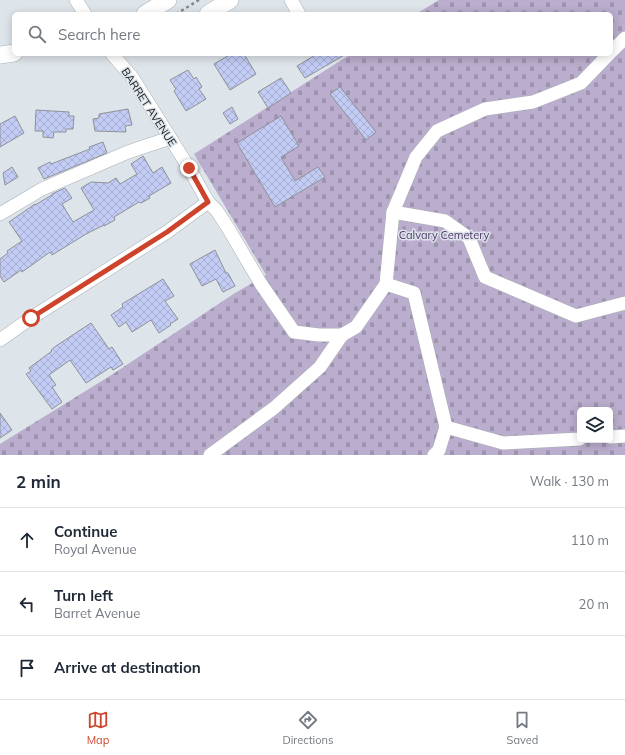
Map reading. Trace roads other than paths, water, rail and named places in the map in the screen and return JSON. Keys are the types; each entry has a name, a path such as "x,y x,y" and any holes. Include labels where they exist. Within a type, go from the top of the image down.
{"main road":[{"path":"148,12 168,0"},
{"path":"211,12 230,0"},
{"path":"0,55 12,53"}],"street":[{"path":"76,0 84,12"},
{"path":"291,0 298,12"},
{"path":"613,50 625,38"},
{"name":"BARRET AVENUE","path":"114,56 132,77 189,168 208,202 217,211 261,284 294,332 318,336 342,336"},
{"path":"210,455 274,408 320,367 342,336 356,327 386,284 393,212 416,157 437,130 485,109 533,102 581,83 607,56"},
{"path":"0,214 42,189 128,152 170,138"},
{"path":"0,340 31,318 167,232 208,202"},
{"path":"393,212 444,221 469,238 485,277 576,316 625,304"},
{"path":"386,284 414,293 446,427 437,453"},
{"path":"446,427 503,443 577,439"},
{"path":"613,437 625,436"}],"park label":[{"name":"Calvary Cemetery","path":"444,235"}]}
